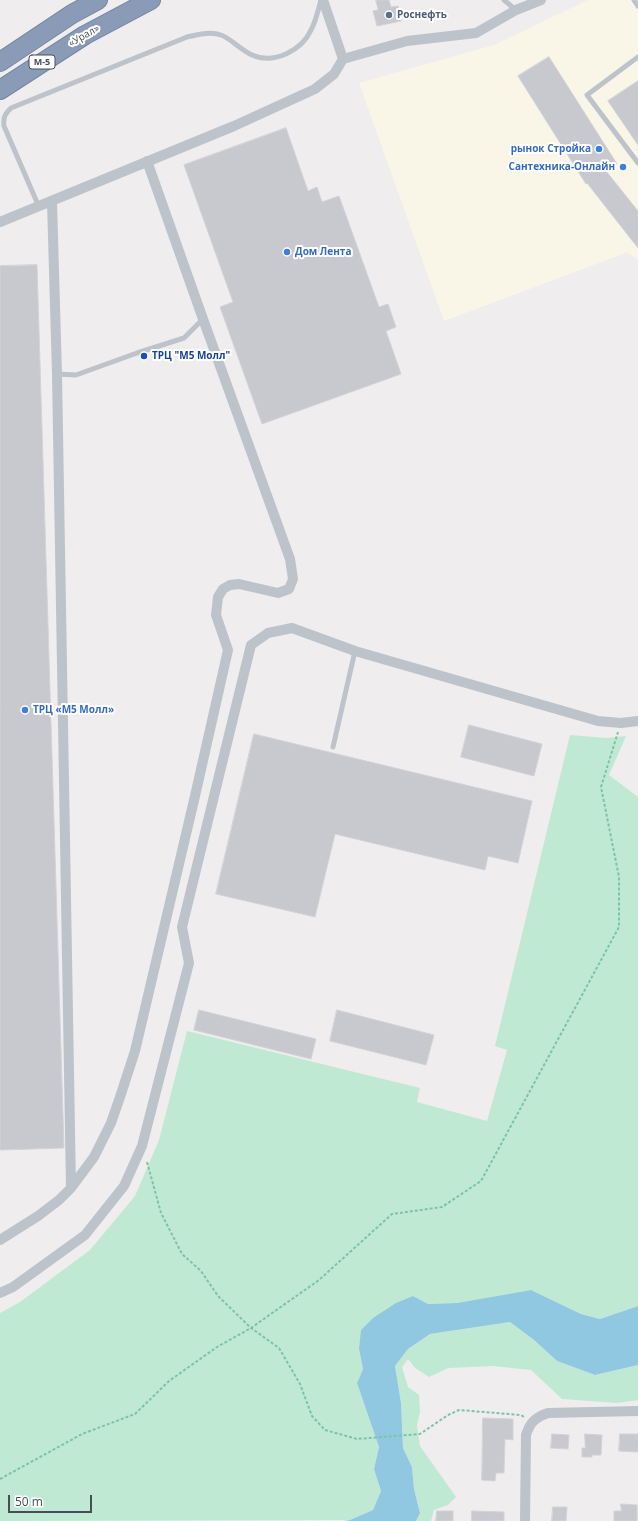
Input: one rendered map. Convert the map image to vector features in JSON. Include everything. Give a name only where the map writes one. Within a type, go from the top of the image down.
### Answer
[{"type":"highway","name":"М-5","points":[[0,62],[72,14],[98,0]]},
{"type":"highway","name":"«Урал»","points":[[0,90],[84,35],[151,0]]},
{"type":"street","points":[[322,0],[343,58]]},
{"type":"street","points":[[0,222],[52,202],[147,161],[234,126],[315,89],[334,74],[343,58],[407,41],[476,33],[516,10],[541,0]]},
{"type":"street","points":[[0,1240],[60,1200],[94,1157],[111,1123],[135,1051],[228,650],[216,615],[218,596],[223,589],[230,585],[239,584],[278,593],[289,589],[293,579],[290,559],[202,319],[147,161]]},
{"type":"street","points":[[52,202],[57,374],[70,1188]]},
{"type":"street","points":[[0,1293],[13,1287],[85,1235],[124,1186],[142,1146],[189,963],[182,927],[251,645],[268,633],[292,628],[355,651],[564,712],[598,721],[621,723],[638,720]]},
{"type":"street","points":[[525,1521],[526,1435],[528,1426],[533,1420],[548,1413],[638,1411]]},
{"type":"lane","points":[[39,207],[4,126],[3,119],[5,114],[11,108],[187,37],[210,33],[221,35],[254,56],[266,58],[288,54],[306,39],[312,29],[322,0]]},
{"type":"lane","points":[[504,0],[516,10]]},
{"type":"lane","points":[[634,0],[638,6]]},
{"type":"lane","points":[[638,57],[587,95],[638,162]]},
{"type":"lane","points":[[57,374],[76,375],[184,338],[202,319]]},
{"type":"lane","points":[[333,747],[355,651]]},
{"type":"path","points":[[0,1479],[82,1434],[135,1414],[169,1381],[217,1347],[251,1328],[319,1280],[392,1214],[442,1207],[481,1181],[619,927],[619,877],[601,787],[621,723]]},
{"type":"path","points":[[142,1146],[161,1213],[182,1254],[201,1271],[218,1296],[251,1328],[279,1348],[300,1384],[312,1416],[326,1430],[357,1439],[420,1434],[448,1415],[459,1410],[521,1415],[533,1420]]},
{"type":"shaded area","points":[[588,0],[638,0],[638,260],[628,252],[444,321],[359,83],[494,45]]},
{"type":"green space","points":[[570,735],[606,738],[626,736],[609,775],[638,797],[638,1306],[600,1319],[581,1314],[531,1290],[457,1303],[428,1304],[413,1296],[359,1349],[363,1369],[357,1383],[379,1447],[374,1469],[381,1491],[373,1510],[350,1520],[0,1521],[0,1313],[20,1302],[90,1250],[135,1196],[159,1140],[187,1031],[420,1088],[417,1102],[487,1121],[507,1050],[495,1046]]},
{"type":"green space","points":[[510,1322],[534,1340],[557,1361],[595,1375],[638,1365],[638,1400],[617,1403],[562,1399],[531,1370],[493,1366],[448,1368],[429,1377],[415,1368],[408,1359],[402,1367],[408,1387],[419,1395],[420,1412],[417,1425],[420,1446],[456,1497],[448,1505],[434,1510],[431,1521],[416,1521],[420,1513],[414,1489],[412,1467],[403,1448],[401,1403],[395,1366],[408,1349],[430,1334]]},
{"type":"water","points":[[531,1290],[581,1314],[600,1319],[638,1306],[638,1365],[595,1375],[557,1361],[534,1340],[510,1322],[430,1334],[408,1349],[395,1366],[401,1403],[403,1448],[412,1467],[414,1489],[420,1513],[416,1521],[344,1521],[373,1510],[381,1491],[374,1469],[379,1447],[357,1383],[363,1369],[359,1349],[361,1330],[373,1318],[396,1303],[413,1296],[428,1304],[457,1303]]},
{"type":"building","points":[[376,0],[389,0],[391,7],[398,6],[401,21],[377,26],[373,11],[378,10]]},
{"type":"building","points":[[549,57],[617,164],[606,171],[638,211],[638,248],[587,183],[586,184],[518,76]]},
{"type":"building","points":[[638,81],[638,145],[608,101]]},
{"type":"building","name":"Дом Лента","points":[[286,128],[308,191],[317,187],[322,202],[339,196],[379,307],[388,304],[396,327],[386,331],[401,374],[262,424],[220,307],[233,302],[184,165]]},
{"type":"building","name":"ТРЦ «М5 Молл»","points":[[37,265],[64,1148],[0,1150],[0,266]]},
{"type":"building","points":[[469,725],[542,744],[534,776],[461,757]]},
{"type":"building","points":[[254,734],[532,801],[518,863],[488,856],[485,870],[335,834],[315,917],[216,894]]},
{"type":"building","points":[[199,1010],[316,1039],[311,1059],[194,1030]]},
{"type":"building","points":[[337,1010],[434,1035],[426,1065],[330,1041]]},
{"type":"building","points":[[483,1418],[513,1419],[513,1440],[505,1439],[504,1473],[496,1473],[495,1481],[482,1480]]},
{"type":"building","points":[[552,1434],[569,1435],[568,1449],[551,1448]]},
{"type":"building","points":[[585,1434],[602,1435],[601,1455],[582,1457],[582,1448],[585,1448]]},
{"type":"building","points":[[620,1434],[638,1434],[638,1452],[619,1451]]},
{"type":"building","points":[[621,1504],[637,1505],[637,1521],[614,1521],[614,1511],[621,1511]]},
{"type":"building","points":[[553,1507],[567,1507],[566,1521],[552,1521]]},
{"type":"building","points":[[437,1511],[453,1511],[453,1521],[436,1521]]},
{"type":"building","points":[[472,1511],[504,1512],[504,1521],[472,1521]]},
{"type":"place","name":"Роснефть","points":[[389,15]]},
{"type":"place","name":"рынок Стройка","points":[[599,149]]},
{"type":"place","name":"Сантехника-Онлайн","points":[[623,167]]},
{"type":"place","name":"Дом Лента","points":[[287,252]]},
{"type":"place","name":"ТРЦ \"М5 Молл\"","points":[[144,356]]},
{"type":"place","name":"ТРЦ «М5 Молл»","points":[[25,710]]}]
